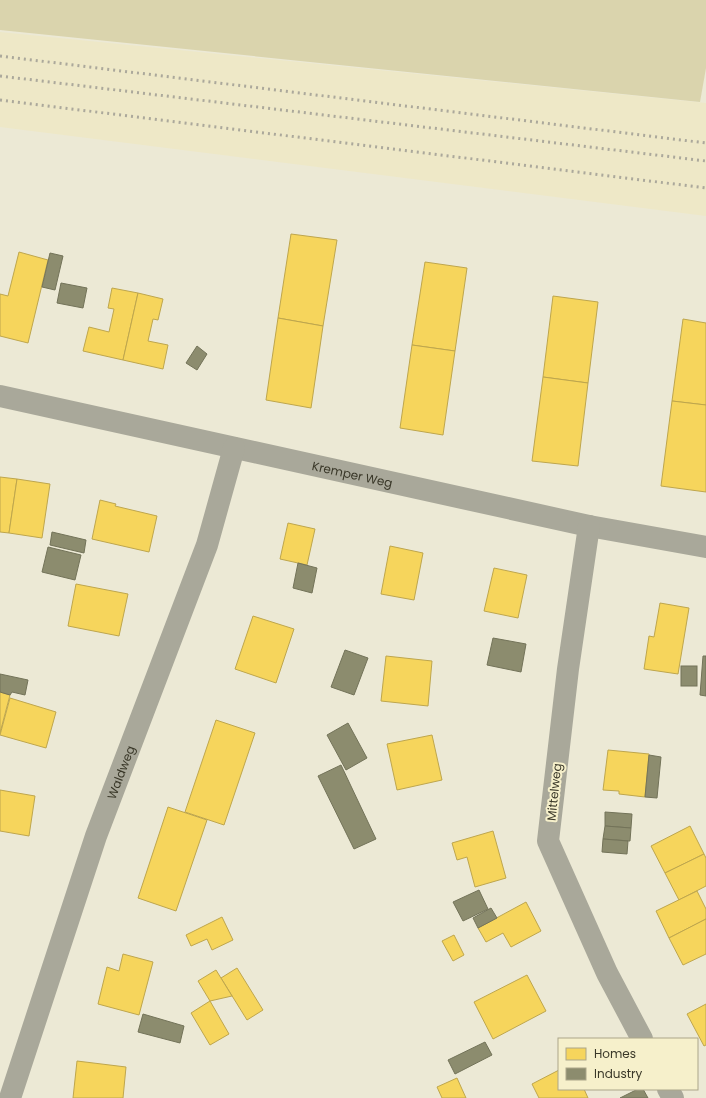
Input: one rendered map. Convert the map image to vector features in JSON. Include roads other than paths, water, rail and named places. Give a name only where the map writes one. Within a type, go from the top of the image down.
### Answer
[{"type":"street","name":"Kremper Weg","points":[[0,396],[589,526],[706,547]]},
{"type":"street","name":"Waldweg","points":[[10,1098],[96,836],[207,545],[234,448]]},
{"type":"street","name":"Mittelweg","points":[[589,526],[568,669],[548,841],[607,973],[641,1038]]},
{"type":"railway","points":[[0,56],[706,143]]},
{"type":"railway","points":[[0,76],[706,161]]},
{"type":"railway","points":[[0,100],[706,188]]}]
